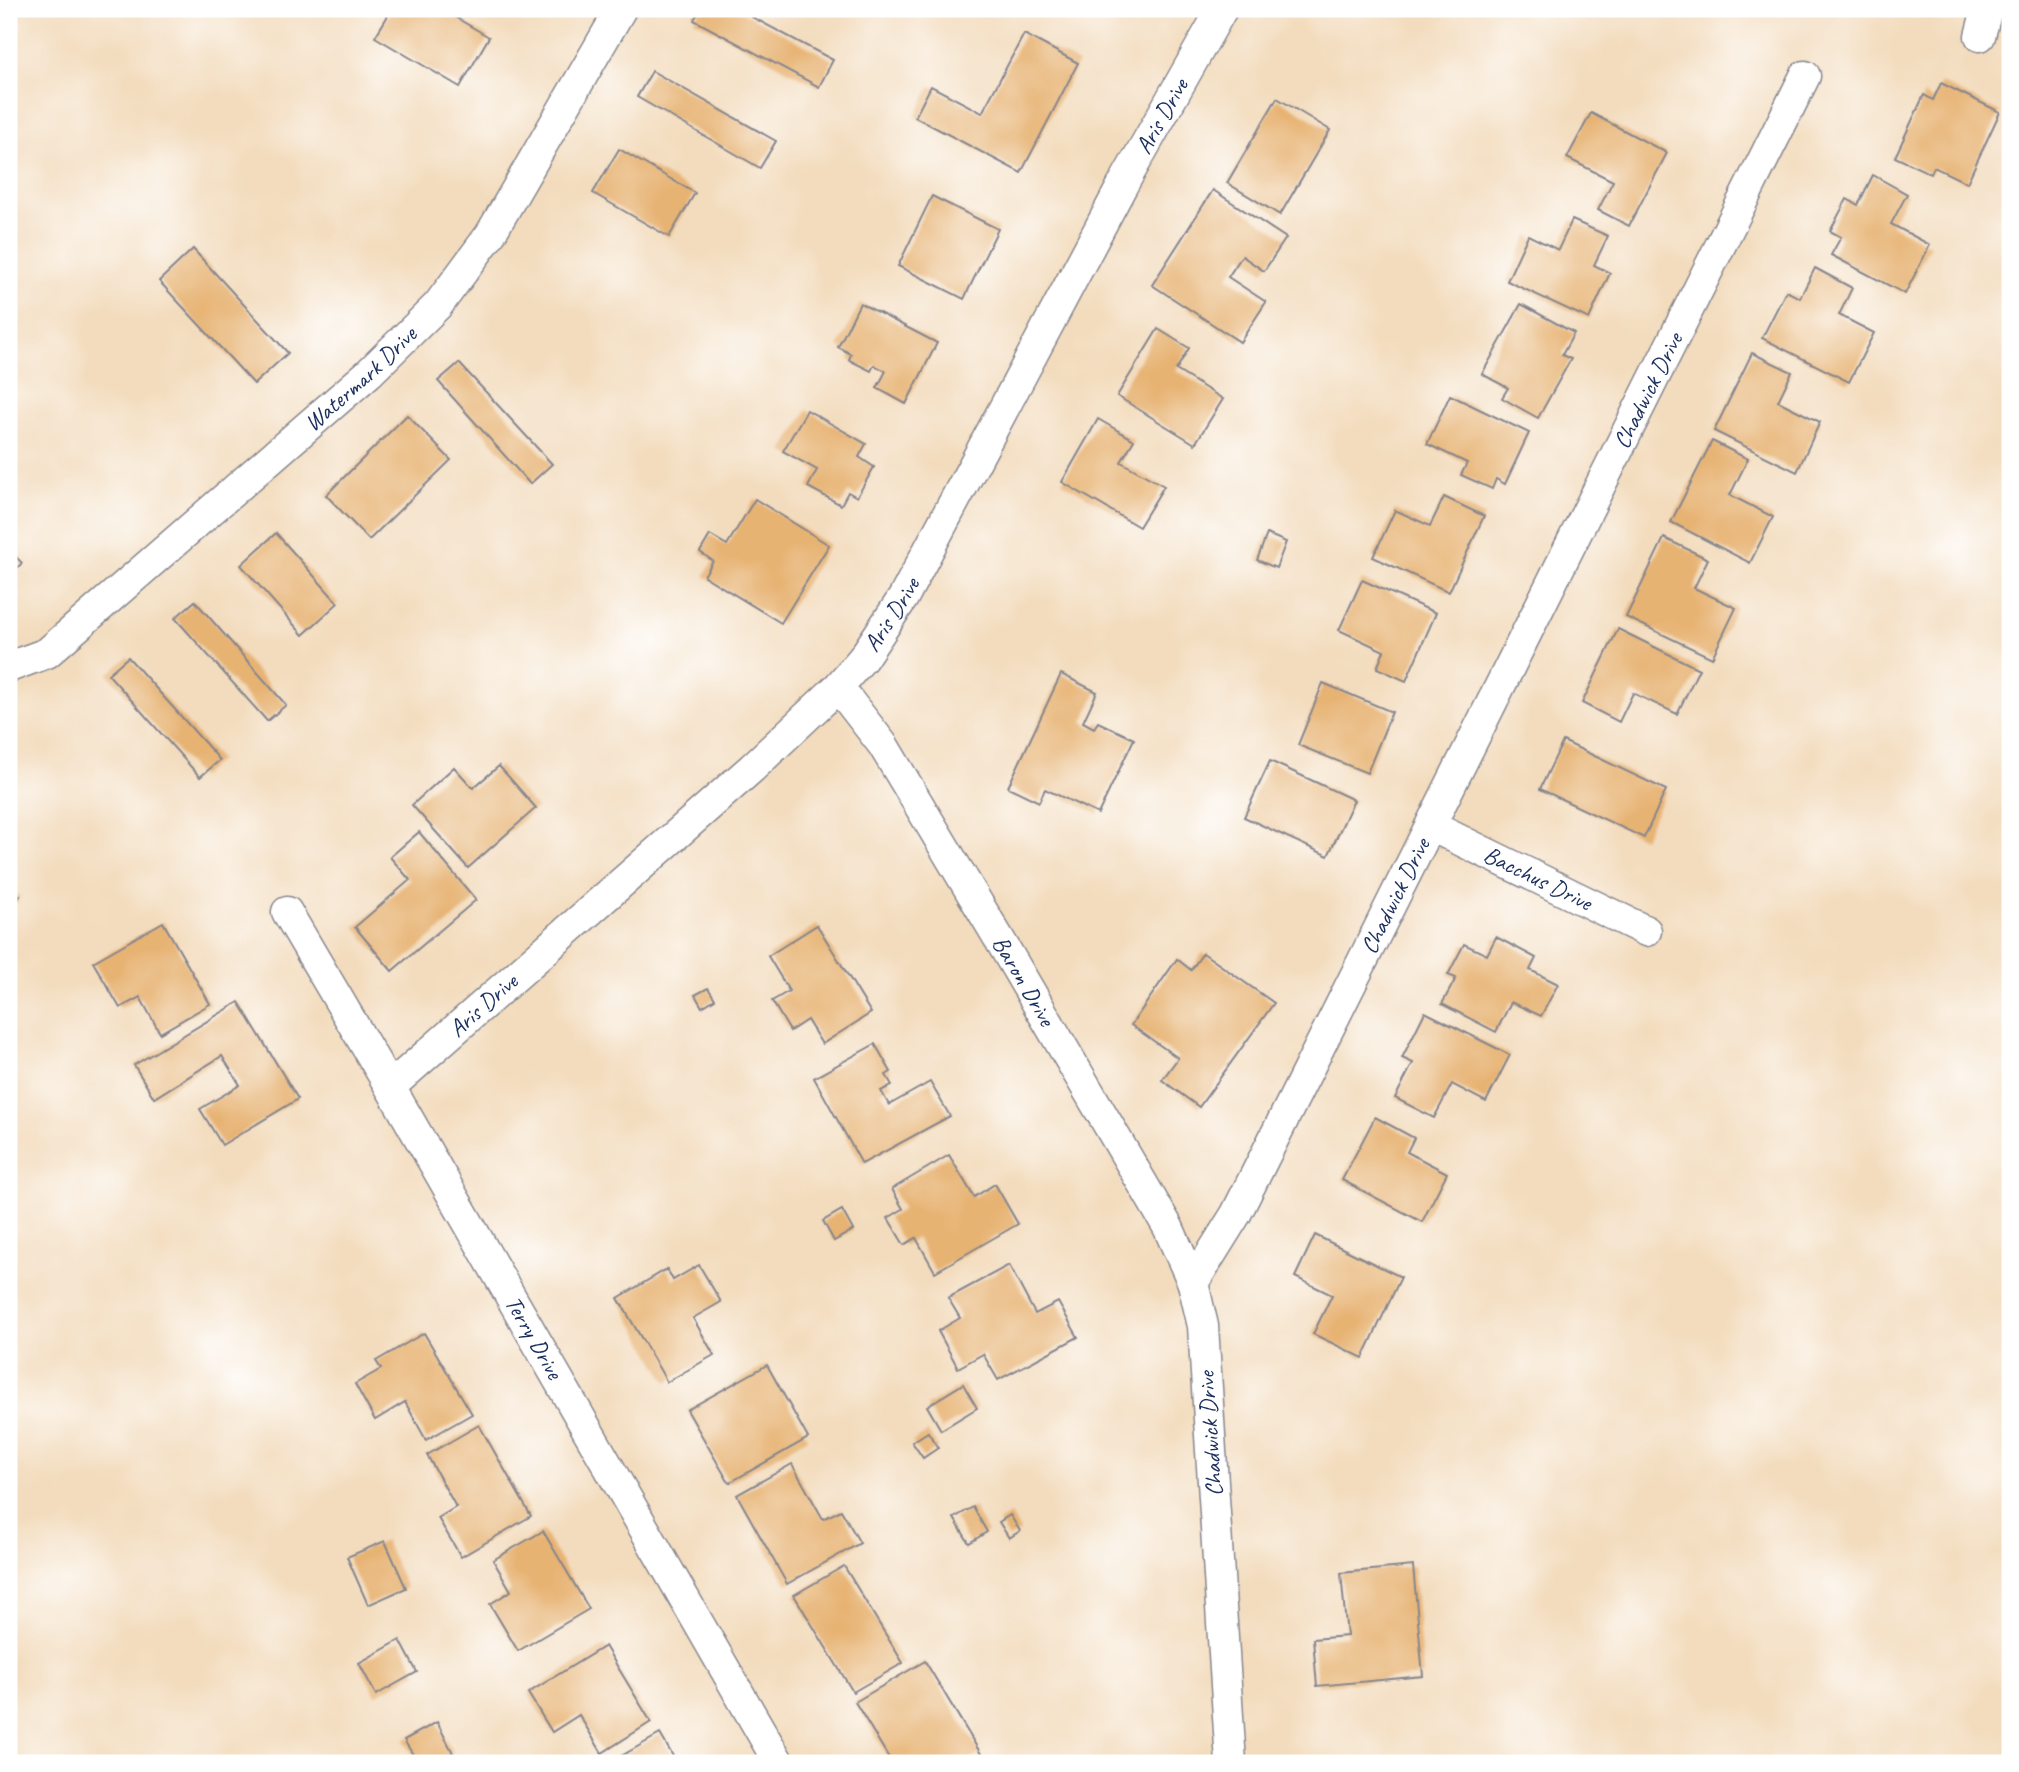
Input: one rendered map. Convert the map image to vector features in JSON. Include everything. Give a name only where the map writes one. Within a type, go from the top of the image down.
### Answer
[{"type":"street","name":"Watermark Drive","points":[[9,667],[47,653],[369,373],[438,305],[490,235],[621,9]]},
{"type":"street","name":"Aris Drive","points":[[390,1087],[752,768],[838,687],[863,658],[903,598],[1122,186],[1222,9]]},
{"type":"street","name":"Chadwick Drive","points":[[1230,1763],[1203,1326],[1193,1283],[1236,1214],[1805,76]]},
{"type":"street","name":"Baron Drive","points":[[838,687],[883,745],[1004,947],[1168,1227],[1193,1283]]},
{"type":"street","name":"Bacchus Drive","points":[[1431,826],[1646,931]]},
{"type":"street","name":"Terry Drive","points":[[287,912],[779,1763]]},
{"type":"building","points":[[392,9],[441,9],[489,37],[460,87],[375,37]]},
{"type":"building","points":[[700,9],[737,9],[833,60],[819,87],[694,20]]},
{"type":"building","points":[[1024,34],[1078,63],[1021,173],[915,117],[931,86],[982,113]]},
{"type":"building","points":[[652,71],[776,141],[760,168],[637,97]]},
{"type":"building","points":[[1941,83],[2000,112],[1967,183],[1934,167],[1931,174],[1895,157],[1924,95],[1933,100]]},
{"type":"building","points":[[1277,98],[1330,130],[1280,215],[1227,183]]},
{"type":"building","points":[[1591,113],[1667,153],[1629,226],[1598,210],[1613,181],[1567,158]]},
{"type":"building","points":[[619,149],[695,193],[669,237],[593,193]]},
{"type":"building","points":[[1873,175],[1907,194],[1891,224],[1930,245],[1905,294],[1831,255],[1841,237],[1830,231],[1847,199],[1858,205]]},
{"type":"building","points":[[1213,190],[1286,238],[1264,271],[1242,256],[1228,277],[1266,302],[1240,342],[1152,285]]},
{"type":"building","points":[[932,196],[998,229],[964,299],[898,266]]},
{"type":"building","points":[[1572,220],[1608,236],[1594,265],[1610,273],[1589,319],[1507,281],[1528,235],[1558,250]]},
{"type":"building","points":[[193,249],[288,353],[254,384],[159,281]]},
{"type":"building","points":[[1815,268],[1852,288],[1839,315],[1874,333],[1849,382],[1762,338],[1786,291],[1800,298]]},
{"type":"building","points":[[860,303],[937,343],[906,404],[877,388],[886,371],[874,365],[871,371],[849,360],[851,354],[838,347]]},
{"type":"building","points":[[1521,304],[1574,333],[1562,355],[1571,359],[1538,418],[1502,398],[1508,388],[1482,374]]},
{"type":"building","points":[[1158,329],[1189,348],[1176,370],[1223,399],[1195,444],[1117,396]]},
{"type":"building","points":[[1752,353],[1792,372],[1778,401],[1820,422],[1797,472],[1714,431]]},
{"type":"building","points":[[459,363],[552,464],[530,484],[438,381]]},
{"type":"building","points":[[1450,395],[1529,433],[1505,484],[1496,479],[1492,489],[1461,475],[1467,463],[1427,444]]},
{"type":"building","points":[[807,410],[866,444],[859,457],[874,467],[857,497],[848,492],[841,505],[808,487],[817,470],[783,451]]},
{"type":"building","points":[[407,415],[451,460],[369,540],[326,495]]},
{"type":"building","points":[[1098,419],[1134,440],[1121,462],[1164,486],[1139,527],[1062,482]]},
{"type":"building","points":[[1712,441],[1748,459],[1730,495],[1773,517],[1750,563],[1671,522]]},
{"type":"building","points":[[1444,497],[1484,516],[1449,592],[1373,557],[1395,510],[1430,526]]},
{"type":"building","points":[[755,499],[829,545],[781,623],[704,576],[713,561],[700,552],[710,535],[727,545]]},
{"type":"building","points":[[276,533],[338,603],[303,635],[241,565]]},
{"type":"building","points":[[1267,534],[1286,542],[1276,568],[1257,560]]},
{"type":"building","points":[[1664,538],[1708,559],[1694,588],[1736,608],[1712,658],[1626,617]]},
{"type":"building","points":[[9,550],[22,563],[9,576]]},
{"type":"building","points":[[1362,580],[1436,613],[1406,681],[1377,668],[1384,651],[1339,630]]},
{"type":"building","points":[[195,601],[286,705],[267,721],[175,618]]},
{"type":"building","points":[[1618,629],[1699,669],[1677,714],[1633,693],[1619,722],[1582,703]]},
{"type":"building","points":[[128,657],[220,760],[200,777],[108,674]]},
{"type":"building","points":[[1061,674],[1097,692],[1083,722],[1094,728],[1098,722],[1134,739],[1098,814],[1045,789],[1039,802],[1008,787]]},
{"type":"building","points":[[1323,683],[1392,712],[1367,773],[1298,745]]},
{"type":"building","points":[[1563,741],[1666,790],[1644,838],[1540,789]]},
{"type":"building","points":[[1270,761],[1354,800],[1328,856],[1244,817]]},
{"type":"building","points":[[499,766],[536,808],[468,868],[412,805],[454,767],[473,788]]},
{"type":"building","points":[[419,832],[476,900],[392,971],[355,927],[410,880],[390,857]]},
{"type":"building","points":[[9,890],[20,896],[13,908],[9,906]]},
{"type":"building","points":[[163,922],[210,1004],[160,1033],[140,997],[120,1008],[93,962]]},
{"type":"building","points":[[817,925],[871,1013],[822,1044],[807,1020],[790,1031],[772,1001],[789,991],[768,956]]},
{"type":"building","points":[[1496,937],[1536,958],[1530,970],[1558,984],[1541,1016],[1511,1002],[1496,1032],[1442,1004],[1456,978],[1448,975],[1464,944],[1487,955]]},
{"type":"building","points":[[1203,953],[1274,1003],[1199,1107],[1162,1080],[1178,1058],[1131,1025],[1177,959],[1191,970]]},
{"type":"building","points":[[708,988],[715,999],[702,1007],[695,995]]},
{"type":"building","points":[[239,1002],[298,1099],[222,1145],[200,1109],[240,1085],[222,1056],[154,1098],[134,1065]]},
{"type":"building","points":[[1425,1012],[1510,1055],[1486,1102],[1452,1084],[1434,1118],[1395,1098],[1413,1063],[1402,1058]]},
{"type":"building","points":[[875,1044],[891,1072],[886,1075],[892,1085],[881,1091],[889,1105],[930,1082],[950,1116],[862,1164],[814,1078]]},
{"type":"building","points":[[1375,1117],[1414,1138],[1407,1152],[1447,1173],[1422,1222],[1342,1180]]},
{"type":"building","points":[[949,1155],[974,1197],[995,1184],[1018,1224],[935,1272],[916,1238],[904,1245],[888,1218],[903,1209],[892,1189]]},
{"type":"building","points":[[842,1210],[853,1230],[834,1241],[823,1221]]},
{"type":"building","points":[[1315,1235],[1401,1277],[1363,1358],[1313,1334],[1332,1295],[1295,1277]]},
{"type":"building","points":[[699,1265],[721,1302],[693,1318],[714,1355],[667,1382],[618,1298],[667,1269],[673,1280]]},
{"type":"building","points":[[1009,1265],[1035,1314],[1058,1302],[1078,1337],[998,1380],[983,1354],[958,1368],[938,1331],[960,1318],[948,1298]]},
{"type":"building","points":[[424,1333],[472,1414],[426,1440],[405,1402],[375,1420],[355,1384],[381,1369],[376,1361]]},
{"type":"building","points":[[767,1365],[808,1438],[729,1483],[687,1410]]},
{"type":"building","points":[[963,1384],[977,1408],[941,1430],[927,1406]]},
{"type":"building","points":[[479,1425],[531,1516],[461,1557],[438,1518],[456,1507],[427,1455]]},
{"type":"building","points":[[928,1432],[938,1448],[923,1458],[912,1442]]},
{"type":"building","points":[[792,1464],[823,1519],[841,1510],[860,1543],[787,1584],[737,1495]]},
{"type":"building","points":[[973,1507],[987,1532],[969,1543],[954,1518]]},
{"type":"building","points":[[1010,1515],[1020,1531],[1009,1538],[999,1522]]},
{"type":"building","points":[[543,1531],[589,1609],[518,1651],[490,1604],[511,1591],[493,1560]]},
{"type":"building","points":[[385,1541],[406,1588],[368,1605],[347,1557]]},
{"type":"building","points":[[844,1566],[903,1663],[853,1692],[794,1595]]},
{"type":"building","points":[[1413,1566],[1423,1676],[1317,1686],[1313,1639],[1347,1636],[1341,1573]]},
{"type":"building","points":[[400,1640],[417,1672],[376,1695],[359,1663]]},
{"type":"building","points":[[605,1646],[651,1722],[602,1753],[579,1715],[552,1732],[528,1693]]},
{"type":"building","points":[[925,1661],[981,1754],[965,1763],[892,1763],[855,1702]]},
{"type":"building","points":[[437,1722],[453,1753],[434,1763],[418,1763],[404,1740]]},
{"type":"building","points":[[660,1734],[677,1763],[609,1763]]}]
